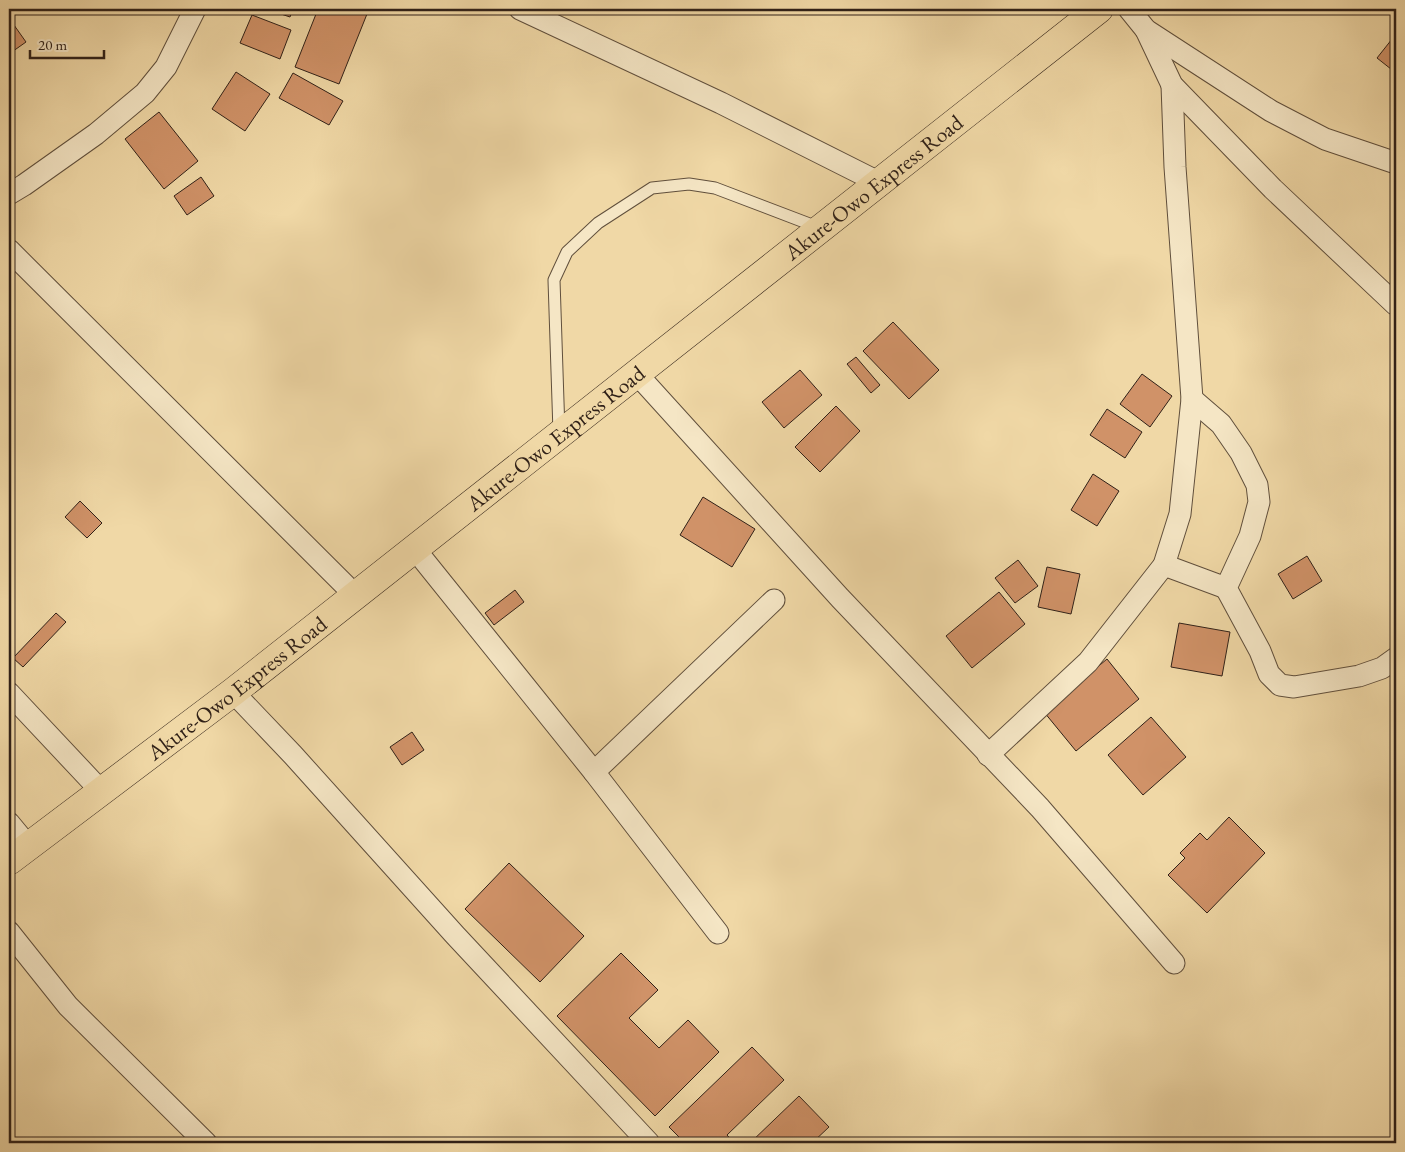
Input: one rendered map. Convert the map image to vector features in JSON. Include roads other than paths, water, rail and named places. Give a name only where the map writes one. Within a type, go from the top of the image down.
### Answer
[{"type":"highway","name":"Akure-Owo Express Road","points":[[18,854],[232,692],[1099,9]]},
{"type":"street","points":[[9,194],[96,134],[146,93],[166,67],[195,9]]},
{"type":"street","points":[[520,9],[721,103],[878,182]]},
{"type":"street","points":[[1128,9],[1146,30],[1172,85],[1274,189],[1396,304]]},
{"type":"street","points":[[1146,30],[1270,111],[1325,139],[1396,163]]},
{"type":"street","points":[[988,755],[1088,662],[1164,565],[1180,514],[1192,399],[1175,167],[1172,85]]},
{"type":"street","points":[[9,250],[355,595]]},
{"type":"street","points":[[636,373],[840,598],[1040,808],[1174,963]]},
{"type":"street","points":[[1192,399],[1221,424],[1241,453],[1257,485],[1259,502],[1250,536],[1226,588]]},
{"type":"street","points":[[414,548],[594,772],[718,932]]},
{"type":"street","points":[[1164,565],[1226,588],[1260,651],[1268,674],[1280,685],[1294,687],[1359,676],[1382,668],[1396,658]]},
{"type":"street","points":[[594,772],[774,600]]},
{"type":"street","points":[[232,692],[293,755],[455,935],[649,1143]]},
{"type":"street","points":[[9,693],[101,791]]},
{"type":"street","points":[[9,823],[18,854]]},
{"type":"street","points":[[9,932],[68,1006],[206,1143]]},
{"type":"lane","points":[[559,433],[554,280],[567,252],[598,223],[652,188],[689,184],[715,188],[820,228]]}]
